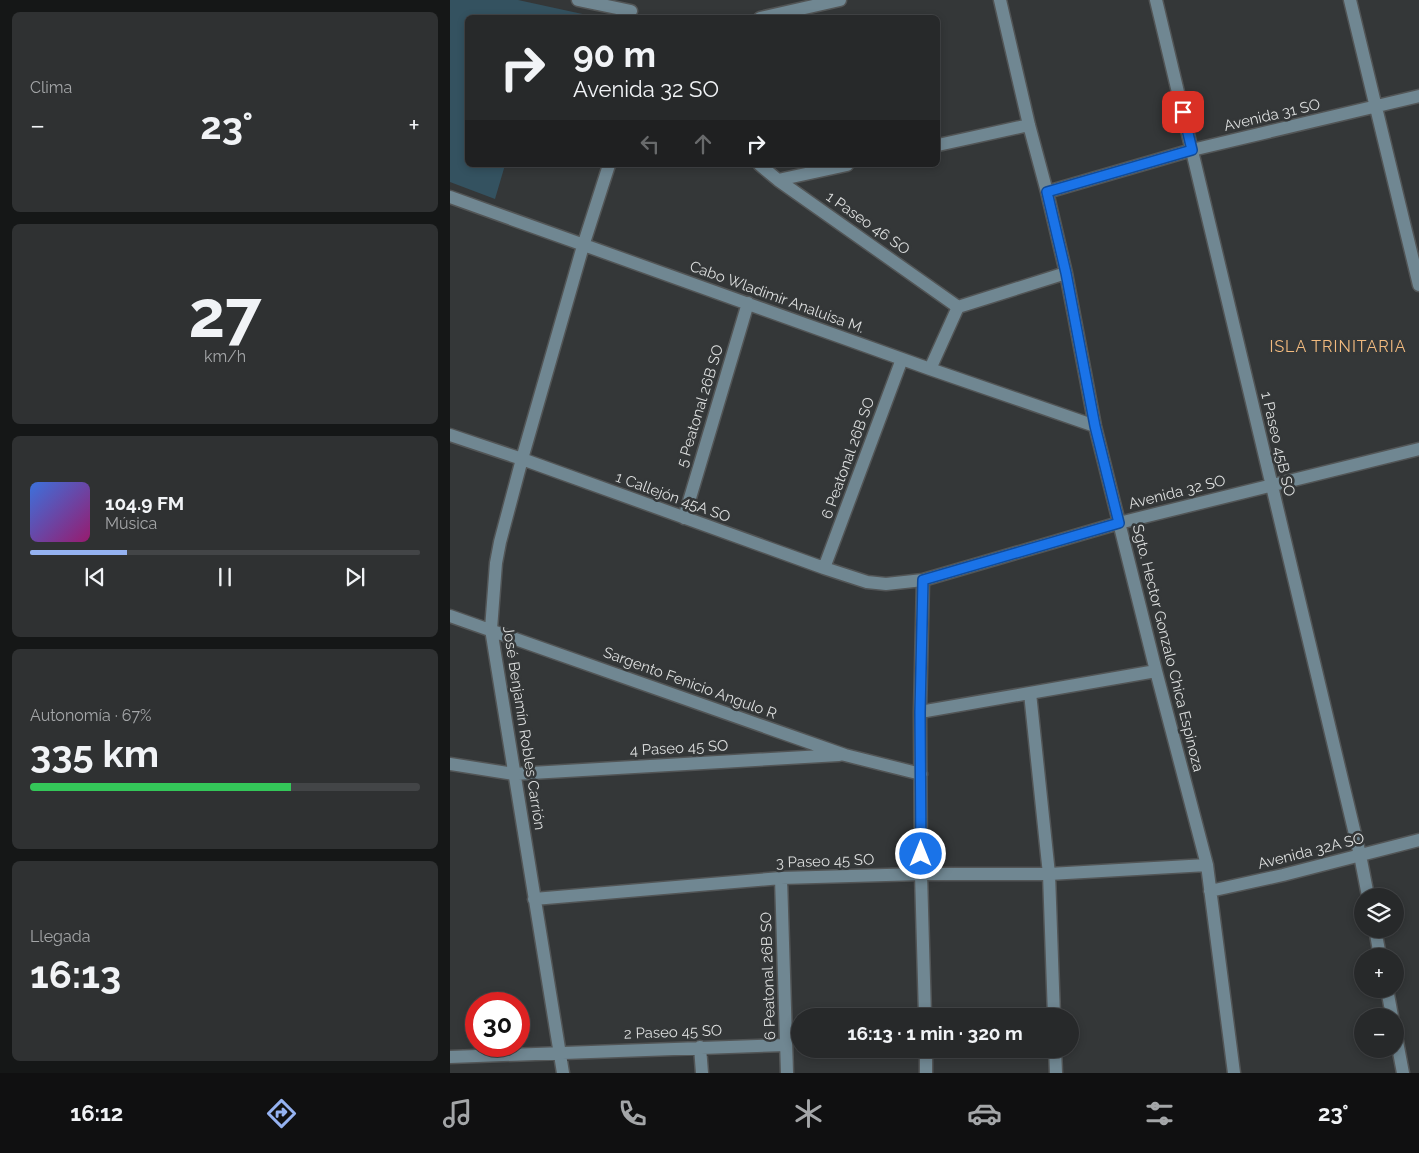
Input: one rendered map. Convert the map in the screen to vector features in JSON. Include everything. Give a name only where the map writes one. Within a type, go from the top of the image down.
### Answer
[{"type":"street","points":[[578,0],[630,9]]},
{"type":"street","points":[[773,15],[840,0]]},
{"type":"street","name":"Sgto. Hector Gonzalo Chica Espinoza","points":[[1000,0],[1066,273],[1095,426],[1207,865],[1234,1073]]},
{"type":"street","name":"1 Paseo 45B SO","points":[[1156,0],[1366,888]]},
{"type":"street","points":[[1350,0],[1419,285]]},
{"type":"street","name":"Avenida 31 SO","points":[[1047,192],[1192,150],[1419,96]]},
{"type":"street","points":[[940,145],[1029,125]]},
{"type":"street","name":"José Benjamín Robles Carrión","points":[[563,1073],[491,629],[496,563],[522,459],[583,246],[609,167]]},
{"type":"street","name":"1 Paseo 46 SO","points":[[762,167],[958,307]]},
{"type":"street","points":[[778,180],[838,167]]},
{"type":"street","name":"Cabo Wladimir Analuisa M.","points":[[450,198],[1095,426]]},
{"type":"street","points":[[930,369],[958,307],[1066,273]]},
{"type":"street","name":"5 Peatonal 26B SO","points":[[684,518],[748,303]]},
{"type":"street","name":"6 Peatonal 26B SO","points":[[824,568],[902,359]]},
{"type":"street","name":"1 Callejón 45A SO","points":[[450,435],[522,459],[824,568],[867,582],[886,584]]},
{"type":"street","name":"Avenida 32 SO","points":[[886,584],[923,580],[1119,523],[1419,449]]},
{"type":"street","points":[[923,580],[920,774],[925,1008]]},
{"type":"street","name":"Sargento Fenicio Angulo R","points":[[450,616],[845,755],[920,774]]},
{"type":"street","points":[[920,712],[1156,671]]},
{"type":"street","points":[[1030,693],[1049,874],[1054,1008]]},
{"type":"street","name":"4 Paseo 45 SO","points":[[450,764],[514,774],[845,755]]},
{"type":"street","name":"Avenida 32A SO","points":[[1210,891],[1283,875],[1419,840]]},
{"type":"street","name":"3 Paseo 45 SO","points":[[534,899],[781,878],[921,874],[1049,874],[1207,865]]},
{"type":"street","name":"6 Peatonal 26B SO","points":[[781,878],[787,1073]]},
{"type":"street","name":"2 Paseo 45 SO","points":[[450,1057],[786,1045]]},
{"type":"street","points":[[700,1047],[702,1073]]},
{"type":"street","points":[[926,1058],[926,1073]]},
{"type":"street","points":[[1055,1058],[1056,1073]]},
{"type":"street","points":[[1400,1058],[1403,1073]]},
{"type":"shaded area","points":[[450,0],[518,0],[587,15],[465,15],[465,167],[504,167],[495,199],[450,182]]},
{"type":"district","name":"ISLA TRINITARIA","points":[[1338,346]]},
{"type":"route","points":[[921,854],[920,712],[923,580],[1119,523],[1095,426],[1066,273],[1047,192],[1192,150],[1183,112]]}]
